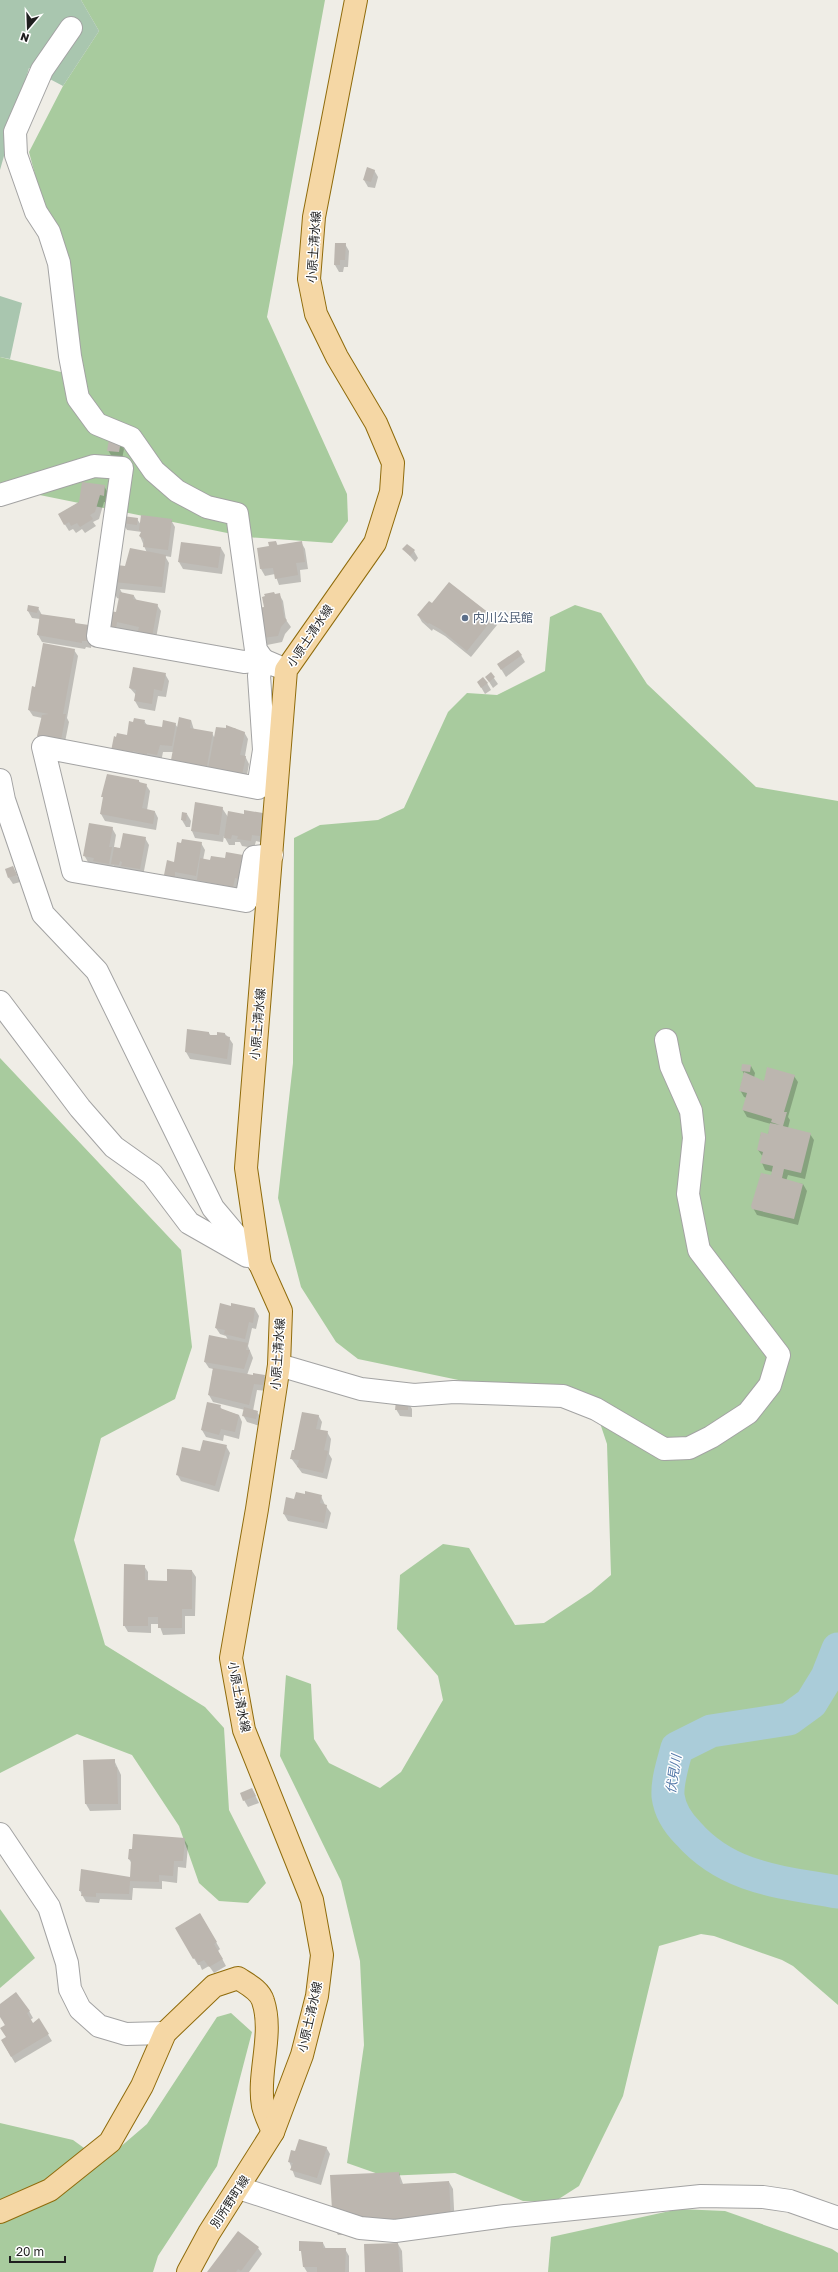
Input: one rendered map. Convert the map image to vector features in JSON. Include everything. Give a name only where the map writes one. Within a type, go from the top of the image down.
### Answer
[{"type":"main road","name":"小原土清水線","points":[[274,2132],[302,2055],[317,1996],[322,1955],[312,1900],[244,1730],[231,1658],[257,1509],[279,1365],[281,1311],[260,1264],[246,1168],[286,670],[375,543],[391,492],[393,464],[376,423],[337,357],[316,314],[309,279],[314,217],[356,0]]},
{"type":"main road","points":[[0,2212],[50,2190],[110,2142],[142,2086],[166,2033],[214,1986],[238,1978],[256,1990],[263,2000],[267,2038],[263,2084],[263,2106],[274,2132]]},
{"type":"main road","name":"別所野町線","points":[[188,2272],[209,2233],[274,2132]]},
{"type":"street","points":[[71,28],[42,70],[15,132],[16,155],[36,212],[49,232],[59,263],[70,356],[78,398],[97,424],[131,438],[154,471],[177,490],[207,507],[237,514],[256,650],[263,660],[259,676],[264,750],[258,788],[43,747],[73,871],[246,901],[254,857],[272,855]]},
{"type":"street","points":[[0,495],[94,466],[122,468],[98,636],[244,662],[263,660],[286,670]]},
{"type":"street","points":[[0,780],[4,800],[43,914],[97,971],[213,1208],[260,1264]]},
{"type":"street","points":[[0,1002],[80,1108],[114,1147],[152,1174],[189,1223],[260,1264]]},
{"type":"street","points":[[279,1365],[361,1389],[414,1394],[454,1392],[563,1396],[596,1409],[664,1449],[689,1448],[711,1437],[748,1413],[770,1385],[779,1355],[699,1250],[688,1194],[694,1138],[691,1112],[671,1066],[666,1040]]},
{"type":"street","points":[[0,1834],[49,1907],[67,1964],[70,1989],[80,2009],[99,2026],[126,2034],[166,2033]]},
{"type":"street","points":[[239,2188],[360,2228],[395,2231],[506,2216],[701,2196],[763,2197],[790,2201],[838,2218]]},
{"type":"green space","points":[[0,0],[81,0],[99,31],[63,86],[29,68],[0,170]]},
{"type":"green space","points":[[81,0],[325,0],[267,317],[347,494],[348,521],[332,543],[247,537],[0,487],[0,357],[73,375],[51,234],[29,152],[63,86],[99,31]]},
{"type":"green space","points":[[0,296],[22,303],[10,359],[0,357]]},
{"type":"green space","points":[[575,605],[601,613],[647,684],[756,787],[838,801],[838,2005],[793,1966],[782,1960],[714,1936],[701,1934],[659,1946],[623,2096],[579,2186],[554,2202],[523,2201],[455,2173],[384,2176],[347,2163],[364,2045],[360,1961],[341,1881],[280,1756],[286,1675],[311,1684],[314,1739],[329,1763],[380,1788],[401,1772],[443,1700],[438,1676],[397,1629],[400,1575],[443,1544],[469,1548],[515,1625],[544,1623],[591,1592],[611,1575],[607,1444],[598,1417],[468,1382],[358,1359],[336,1342],[301,1287],[278,1198],[293,1063],[294,838],[320,825],[378,820],[404,808],[448,712],[467,693],[497,695],[545,671],[550,617]]},
{"type":"green space","points":[[0,1058],[181,1250],[192,1347],[175,1399],[101,1438],[74,1540],[105,1645],[205,1707],[224,1728],[229,1810],[266,1883],[248,1903],[219,1901],[199,1883],[179,1826],[132,1755],[77,1734],[0,1773]]},
{"type":"green space","points":[[0,1909],[35,1958],[0,1988]]},
{"type":"green space","points":[[231,2013],[252,2032],[217,2166],[158,2256],[153,2272],[0,2272],[0,2123],[73,2140],[84,2148],[89,2160],[104,2161],[147,2124],[217,2017]]},
{"type":"green space","points":[[679,2209],[725,2211],[832,2249],[838,2253],[838,2272],[548,2272],[551,2237]]},
{"type":"building","points":[[367,167],[375,170],[371,182],[363,180]]},
{"type":"building","points":[[335,243],[346,243],[345,260],[340,260],[340,265],[334,265]]},
{"type":"building","points":[[109,439],[121,441],[119,452],[107,451]]},
{"type":"building","points":[[82,482],[105,485],[104,496],[100,495],[95,512],[90,515],[93,519],[80,527],[77,523],[71,526],[69,522],[64,525],[58,514],[79,502]]},
{"type":"building","points":[[141,515],[172,519],[168,550],[143,547],[144,539],[139,536],[141,532],[139,530]]},
{"type":"building","points":[[123,516],[138,518],[137,525],[122,523]]},
{"type":"building","points":[[276,541],[277,545],[302,541],[305,562],[296,563],[298,575],[275,579],[273,568],[260,569],[257,548],[269,546],[268,542]]},
{"type":"building","points":[[181,542],[221,547],[218,568],[178,562]]},
{"type":"building","points":[[407,544],[415,550],[410,556],[402,549]]},
{"type":"building","points":[[130,548],[166,555],[162,587],[114,582],[117,565],[125,566]]},
{"type":"building","points":[[449,582],[494,617],[467,651],[440,629],[429,623],[428,624],[417,615],[429,601],[432,603]]},
{"type":"building","points":[[120,592],[134,595],[133,599],[158,604],[152,637],[137,634],[139,627],[117,622],[115,634],[107,626],[110,611],[116,612]]},
{"type":"building","points":[[274,592],[275,594],[280,593],[284,617],[287,620],[281,627],[278,636],[262,638],[257,608],[264,607],[262,597],[265,596],[264,594]]},
{"type":"building","points":[[28,605],[39,607],[37,613],[27,611]]},
{"type":"building","points":[[40,614],[75,619],[75,623],[89,625],[87,641],[82,641],[82,643],[37,635]]},
{"type":"building","points":[[43,643],[75,649],[63,714],[66,714],[61,740],[37,736],[42,715],[49,714],[28,710],[32,686],[35,687]]},
{"type":"building","points":[[518,650],[522,655],[501,670],[497,664]]},
{"type":"building","points":[[133,667],[166,673],[162,691],[154,689],[152,704],[134,701],[136,690],[129,688]]},
{"type":"building","points":[[491,672],[495,677],[489,682],[485,677]]},
{"type":"building","points":[[483,677],[488,683],[481,688],[477,682]]},
{"type":"building","points":[[179,717],[191,720],[190,728],[213,732],[207,766],[171,760]]},
{"type":"building","points":[[134,718],[145,720],[144,724],[162,727],[163,720],[176,723],[172,746],[160,745],[157,755],[147,753],[147,755],[133,751],[132,753],[111,751],[114,736],[116,737],[117,733],[127,735],[129,721],[133,722]]},
{"type":"building","points":[[226,725],[245,732],[240,755],[246,756],[242,775],[208,769],[216,727],[226,728]]},
{"type":"building","points":[[107,774],[139,780],[139,782],[147,784],[142,808],[155,811],[153,824],[100,814],[103,797],[101,797]]},
{"type":"building","points":[[195,802],[223,807],[219,835],[191,831]]},
{"type":"building","points":[[244,810],[263,813],[260,836],[252,835],[251,841],[237,839],[238,836],[232,835],[231,839],[224,838],[228,811],[244,814]]},
{"type":"building","points":[[182,812],[187,813],[186,821],[181,820]]},
{"type":"building","points":[[89,823],[113,827],[109,847],[112,847],[109,864],[93,861],[94,858],[83,856]]},
{"type":"building","points":[[123,833],[146,837],[140,869],[121,866],[122,862],[120,861],[119,865],[111,864],[114,847],[120,848]]},
{"type":"building","points":[[182,839],[202,842],[196,876],[175,872],[175,877],[164,875],[167,860],[174,862],[177,842],[181,843]]},
{"type":"building","points":[[226,852],[243,855],[239,879],[235,878],[233,887],[197,880],[200,858],[210,860],[211,856],[225,858]]},
{"type":"building","points":[[13,866],[17,875],[8,878],[5,869]]},
{"type":"building","points":[[187,1029],[209,1032],[209,1035],[217,1035],[217,1032],[225,1033],[225,1036],[230,1037],[227,1059],[185,1052]]},
{"type":"building","points":[[742,1064],[751,1065],[750,1072],[741,1071]]},
{"type":"building","points":[[767,1067],[795,1075],[784,1112],[787,1112],[783,1126],[811,1133],[801,1173],[784,1169],[782,1178],[803,1184],[794,1219],[752,1209],[751,1206],[761,1173],[771,1175],[773,1166],[760,1163],[763,1152],[757,1150],[761,1132],[768,1134],[770,1123],[780,1125],[771,1122],[772,1119],[742,1110],[747,1093],[739,1091],[744,1072],[764,1081]]},
{"type":"building","points":[[220,1303],[231,1306],[231,1303],[255,1308],[253,1323],[249,1322],[245,1339],[224,1334],[225,1330],[215,1328]]},
{"type":"building","points":[[209,1335],[248,1343],[246,1350],[250,1350],[244,1369],[204,1362]]},
{"type":"building","points":[[213,1368],[253,1375],[253,1373],[265,1375],[263,1385],[254,1384],[249,1405],[208,1395]]},
{"type":"building","points":[[396,1401],[408,1401],[408,1410],[395,1410]]},
{"type":"building","points":[[207,1402],[221,1405],[220,1408],[239,1415],[235,1432],[221,1429],[219,1435],[201,1430]]},
{"type":"building","points":[[244,1407],[258,1411],[256,1419],[242,1416]]},
{"type":"building","points":[[302,1412],[319,1415],[316,1429],[328,1431],[324,1450],[328,1451],[323,1473],[297,1467],[299,1460],[290,1459],[292,1450],[294,1450]]},
{"type":"building","points":[[203,1440],[227,1445],[215,1486],[176,1475],[182,1447],[200,1451]]},
{"type":"building","points":[[305,1491],[322,1495],[320,1503],[327,1505],[324,1523],[283,1514],[286,1497],[294,1499],[296,1492],[305,1494]]},
{"type":"building","points":[[124,1564],[145,1565],[145,1580],[167,1581],[167,1569],[192,1570],[192,1609],[182,1609],[182,1628],[158,1628],[158,1617],[148,1617],[148,1626],[123,1626]]},
{"type":"building","points":[[115,1759],[115,1767],[117,1767],[118,1804],[85,1804],[83,1760]]},
{"type":"building","points":[[252,1788],[256,1796],[243,1801],[240,1793]]},
{"type":"building","points":[[133,1834],[185,1838],[183,1861],[174,1861],[173,1876],[159,1875],[159,1882],[130,1881],[129,1894],[96,1893],[96,1897],[81,1896],[82,1891],[79,1891],[81,1869],[130,1877],[131,1860],[128,1859],[129,1849],[132,1849]]},
{"type":"building","points":[[200,1913],[217,1942],[214,1944],[223,1959],[209,1967],[204,1960],[198,1963],[195,1958],[193,1959],[175,1928]]},
{"type":"building","points":[[16,1992],[30,2011],[27,2013],[33,2023],[39,2018],[49,2034],[11,2057],[1,2040],[6,2037],[0,2028],[5,2025],[0,2017],[0,2004]]},
{"type":"building","points":[[299,2139],[327,2147],[317,2178],[290,2170],[293,2163],[288,2162],[291,2150],[295,2151]]},
{"type":"building","points":[[399,2172],[400,2184],[449,2181],[451,2221],[333,2228],[330,2175]]},
{"type":"building","points":[[238,2231],[259,2247],[241,2271],[238,2269],[236,2272],[207,2272]]},
{"type":"building","points":[[299,2241],[323,2242],[323,2248],[346,2248],[345,2272],[317,2272],[317,2267],[303,2267],[301,2251],[299,2251]]},
{"type":"building","points":[[398,2243],[400,2272],[365,2272],[364,2244]]},
{"type":"waterway","name":"伏見川","points":[[838,1649],[827,1677],[811,1703],[789,1719],[711,1731],[677,1748],[668,1784],[668,1796],[671,1807],[681,1825],[704,1848],[720,1860],[757,1876],[776,1881],[838,1892]]},
{"type":"place","name":"内川公民館","points":[[465,618]]}]
